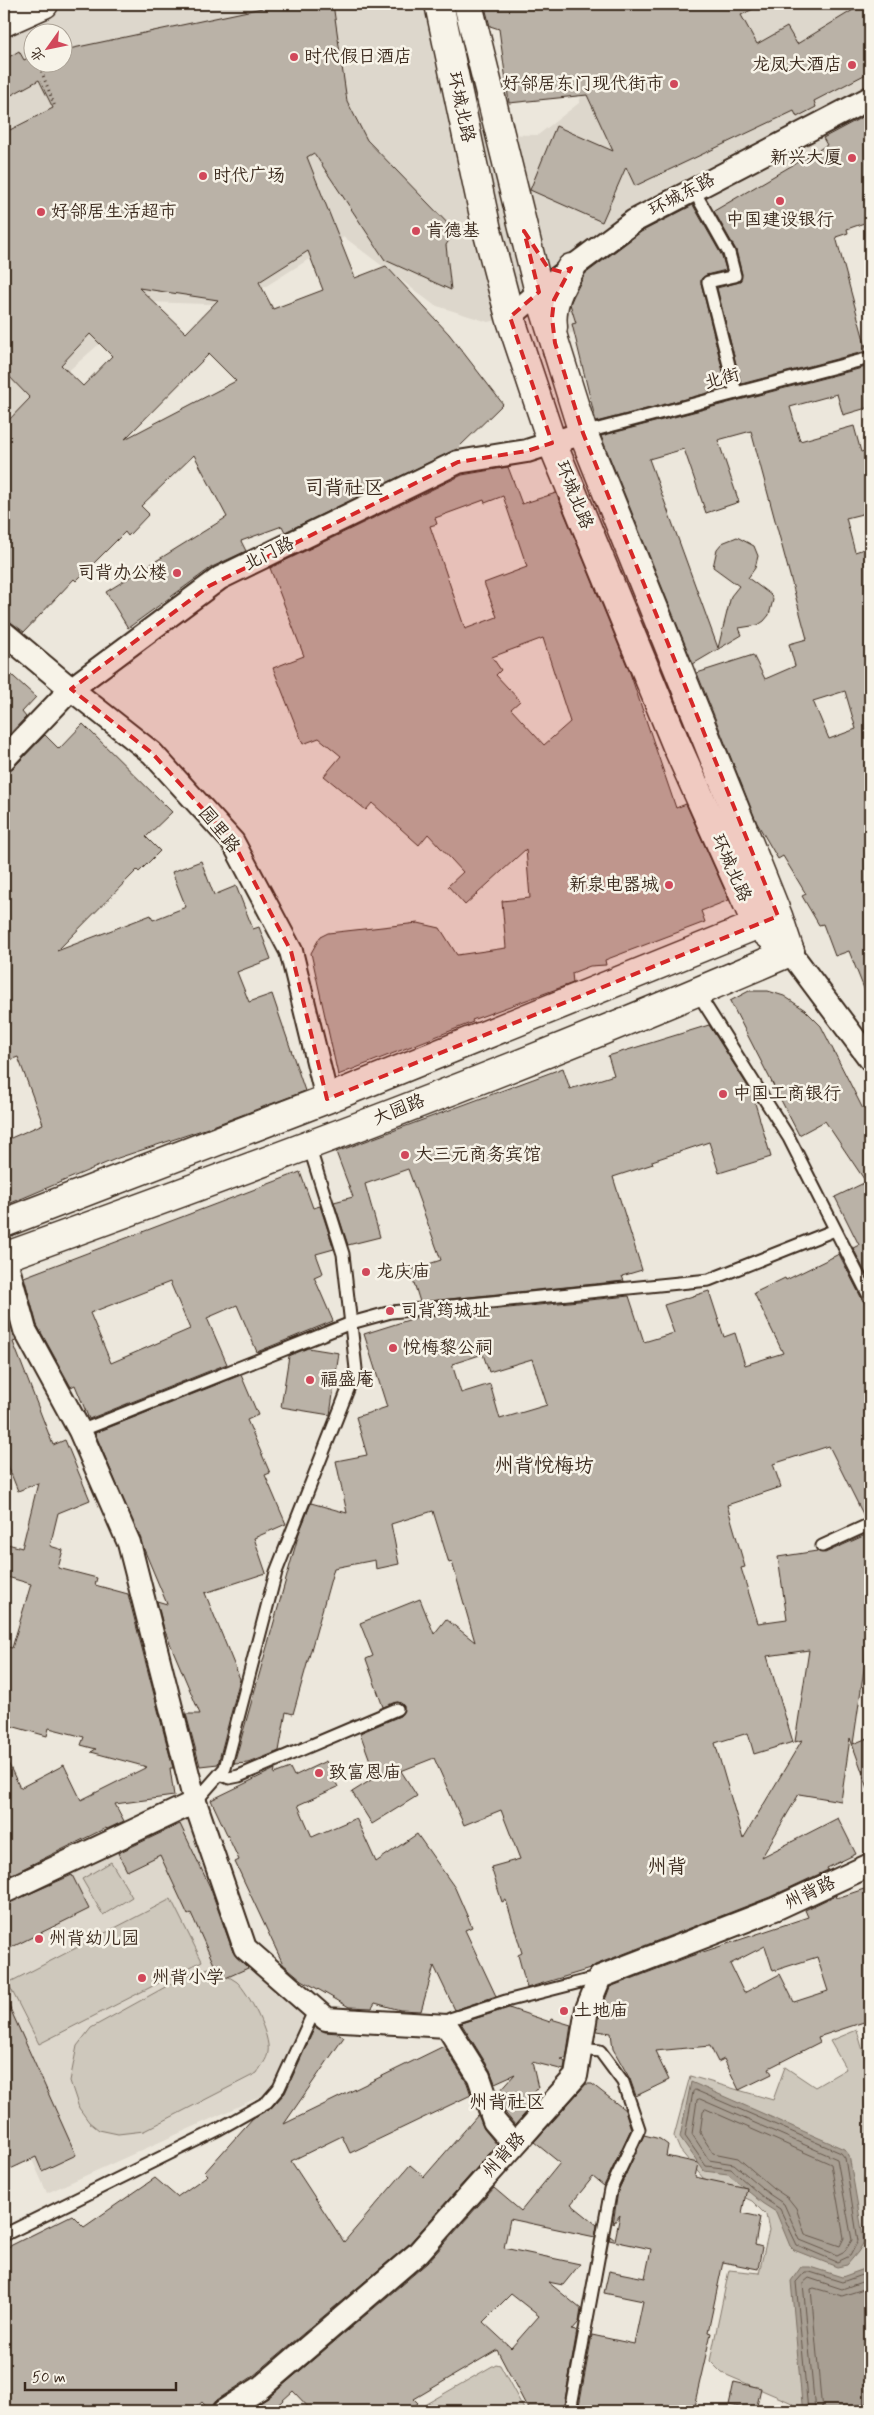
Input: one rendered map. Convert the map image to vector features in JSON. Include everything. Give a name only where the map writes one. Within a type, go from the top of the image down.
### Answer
[{"type":"street","points":[[4,22],[44,4]]},
{"type":"street","points":[[424,4],[447,43]]},
{"type":"street","name":"环城北路","points":[[439,4],[487,230],[510,317],[552,443],[676,744],[767,921],[870,1059]]},
{"type":"street","name":"环城北路","points":[[468,4],[539,292],[582,433],[767,921]]},
{"type":"street","name":"环城东路","points":[[510,317],[539,292],[634,221],[870,98]]},
{"type":"street","points":[[524,231],[536,255],[548,268],[562,272],[572,268]]},
{"type":"street","points":[[555,343],[552,318],[554,300],[572,268]]},
{"type":"street","name":"北门路","points":[[4,759],[70,690],[220,578],[458,462],[527,451],[582,433]]},
{"type":"street","name":"园里路","points":[[4,633],[70,690],[152,753],[234,842],[291,951],[327,1099]]},
{"type":"street","points":[[4,1223],[327,1099],[767,921]]},
{"type":"street","name":"大园路","points":[[4,1257],[308,1146],[697,992],[790,952]]},
{"type":"street","points":[[4,1257],[25,1330],[80,1431],[129,1543],[195,1802],[245,1948],[326,2019],[447,2026],[479,2077],[494,2121],[513,2143]]},
{"type":"street","points":[[4,1892],[195,1802]]},
{"type":"street","name":"州背路","points":[[224,2411],[260,2388],[418,2253],[513,2143],[576,2076],[587,2009],[600,1977],[775,1909],[870,1865]]},
{"type":"lane","points":[[693,190],[730,253],[735,276],[708,282],[736,393]]},
{"type":"lane","name":"北街","points":[[582,433],[870,358]]},
{"type":"lane","points":[[697,992],[789,1138],[870,1298]]},
{"type":"lane","points":[[195,1802],[226,1768],[276,1572],[356,1369],[342,1254],[308,1146]]},
{"type":"lane","points":[[80,1431],[350,1323],[391,1312],[709,1280],[836,1230]]},
{"type":"lane","points":[[822,1546],[870,1524]]},
{"type":"lane","points":[[220,1774],[229,1778],[239,1776],[397,1709]]},
{"type":"lane","points":[[447,2026],[450,2020],[497,2004],[600,1977]]},
{"type":"lane","points":[[4,2235],[219,2129],[266,2102],[279,2088],[315,2009]]},
{"type":"lane","points":[[570,2411],[611,2189],[639,2129],[623,2082],[600,2051],[580,2049]]},
{"type":"path","points":[[42,72],[55,107]]},
{"type":"highlighted area","points":[[524,231],[548,268],[562,272],[571,268],[554,300],[552,318],[555,343],[583,433],[778,916],[327,1099],[291,951],[233,842],[152,753],[71,689],[209,586],[458,462],[527,451],[552,443],[510,317],[539,292]]},
{"type":"shaded area","name":"时代广场","points":[[4,4],[459,4],[491,134],[538,135],[579,103],[605,19],[615,4],[870,4],[870,180],[730,253],[735,276],[638,301],[635,315],[568,334],[555,343],[532,299],[510,318],[488,322],[434,305],[344,237],[236,305],[147,302],[16,417],[4,405]]},
{"type":"shaded area","name":"州背小学","points":[[195,1802],[245,1948],[315,2009],[279,2088],[47,2193],[4,2097],[4,1892]]},
{"type":"shaded area","points":[[111,1862],[132,1897],[103,1915],[82,1879]]},
{"type":"shaded area","points":[[171,1899],[202,1961],[39,2044],[8,1983]]},
{"type":"shaded area","points":[[209,1968],[237,1982],[258,2015],[266,2036],[268,2052],[257,2073],[144,2131],[118,2134],[99,2130],[89,2122],[79,2108],[70,2081],[77,2046],[91,2028],[187,1975]]},
{"type":"shaded area","points":[[857,2030],[870,2075],[870,2411],[796,2411],[792,2403],[722,2373],[710,2361],[729,2270],[759,2273],[769,2230],[766,2215],[752,2201],[703,2178],[680,2150],[674,2136],[690,2076],[773,2100],[785,2067],[815,2087],[846,2069],[830,2041]]},
{"type":"shaded area","points":[[496,2364],[500,2365],[525,2411],[418,2411],[426,2404]]},
{"type":"water","points":[[691,2082],[844,2149],[849,2155],[864,2242],[847,2265],[837,2267],[794,2250],[790,2246],[776,2212],[762,2203],[728,2174],[704,2171],[680,2137]]},
{"type":"water","points":[[801,2267],[810,2267],[842,2277],[870,2267],[870,2411],[804,2411],[791,2281]]},
{"type":"building","points":[[261,4],[333,4],[347,101],[367,140],[455,231],[446,245],[451,290],[385,260],[314,153],[307,157],[355,278],[386,266],[449,334],[503,404],[457,449],[285,532],[282,526],[241,541],[246,551],[212,567],[128,628],[106,592],[227,517],[194,455],[141,506],[149,514],[128,536],[125,532],[76,581],[74,579],[24,632],[4,619],[4,425],[30,398],[4,371],[4,133],[53,108],[39,80],[4,99],[4,60],[19,51],[22,56],[22,72],[72,72],[72,48],[262,8]],"holes":[[[308,251],[323,290],[273,309],[259,282]],[[139,288],[218,300],[186,333]],[[90,334],[112,356],[83,386],[61,365]],[[209,354],[236,381],[125,439]]]},
{"type":"building","points":[[488,4],[763,4],[741,15],[757,44],[787,27],[797,44],[863,4],[870,4],[870,72],[814,101],[816,107],[797,117],[794,111],[635,186],[626,167],[602,222],[530,190],[556,126],[613,151],[587,95],[509,103],[499,29],[490,26],[486,11]]},
{"type":"building","points":[[870,113],[870,221],[847,229],[848,233],[836,237],[867,351],[741,384],[717,288],[740,282],[742,274],[736,250],[714,211],[827,145],[823,138]]},
{"type":"building","points":[[693,205],[722,256],[726,270],[706,275],[701,279],[701,283],[727,388],[596,422],[572,324],[576,323],[570,304],[574,295],[585,274],[641,232]]},
{"type":"building","points":[[870,366],[870,407],[843,415],[837,394],[790,407],[800,441],[854,426],[861,452],[870,449],[870,512],[846,518],[855,552],[870,547],[869,1001],[849,951],[835,956],[823,924],[819,925],[802,896],[806,894],[783,856],[778,859],[757,823],[697,673],[753,655],[765,679],[795,666],[789,644],[807,639],[751,431],[718,440],[739,502],[706,513],[684,449],[649,459],[718,648],[731,596],[739,586],[713,567],[717,549],[722,543],[737,537],[754,546],[758,556],[755,568],[748,578],[771,595],[773,600],[769,615],[764,621],[758,625],[739,628],[742,635],[693,664],[601,436]],"holes":[[[845,691],[856,729],[829,739],[813,701]]]},
{"type":"building","points":[[508,467],[522,504],[556,493],[630,673],[676,808],[686,804],[729,900],[701,911],[705,922],[605,960],[606,965],[590,966],[572,973],[573,983],[472,1020],[473,1022],[338,1075],[311,953],[320,937],[328,933],[418,923],[440,928],[457,955],[506,948],[502,901],[530,898],[526,849],[465,905],[448,886],[463,872],[428,834],[419,845],[372,803],[366,810],[324,776],[341,756],[319,738],[303,744],[273,668],[304,656],[270,568],[462,475]],"holes":[[[503,496],[527,567],[484,583],[497,617],[465,629],[430,526],[437,524],[435,518],[484,500],[485,503]],[[543,638],[570,722],[544,745],[511,709],[520,701],[496,675],[501,670],[492,657]]]},
{"type":"building","points":[[4,668],[36,697],[22,712],[26,717],[4,740]]},
{"type":"building","points":[[83,724],[172,812],[146,837],[160,851],[139,872],[137,870],[57,951],[151,915],[153,920],[186,907],[172,872],[201,861],[214,895],[236,886],[253,929],[259,927],[271,959],[237,972],[249,1002],[272,994],[305,1091],[205,1129],[118,1158],[4,1206],[4,1141],[43,1124],[18,1057],[4,1062],[4,772],[13,768],[45,735],[59,749]]},
{"type":"building","points":[[749,991],[768,991],[784,996],[805,1010],[821,1026],[863,1109],[870,1104],[870,1282],[853,1248],[859,1245],[835,1197],[866,1182],[825,1121],[799,1135],[730,1001]]},
{"type":"building","points":[[709,1025],[752,1093],[771,1157],[719,1173],[709,1142],[652,1161],[653,1164],[613,1177],[642,1270],[622,1276],[624,1281],[420,1302],[410,1270],[441,1260],[408,1169],[365,1184],[380,1237],[348,1245],[334,1202],[353,1197],[336,1152],[563,1068],[570,1089],[614,1075],[608,1056]]},
{"type":"building","points":[[300,1172],[313,1208],[320,1206],[334,1249],[316,1254],[323,1273],[314,1277],[333,1321],[257,1352],[237,1305],[207,1318],[227,1364],[89,1419],[75,1385],[71,1387],[37,1325],[24,1277]],"holes":[[[170,1282],[190,1329],[111,1363],[90,1313]]]},
{"type":"building","points":[[839,1254],[863,1301],[870,1305],[870,1517],[865,1518],[829,1446],[773,1464],[781,1487],[727,1505],[745,1567],[741,1568],[758,1623],[787,1619],[778,1557],[817,1551],[825,1553],[870,1533],[870,1628],[853,1744],[870,1737],[870,1787],[868,1788],[850,1738],[841,1801],[799,1794],[762,1857],[838,1818],[856,1854],[827,1868],[828,1870],[770,1897],[595,1965],[590,1969],[527,1988],[518,1955],[522,1953],[506,1900],[502,1902],[491,1867],[520,1859],[501,1810],[464,1825],[434,1758],[401,1771],[417,1796],[372,1824],[352,1792],[376,1777],[360,1733],[400,1716],[404,1709],[404,1706],[398,1702],[383,1707],[366,1659],[373,1656],[360,1623],[420,1599],[434,1634],[446,1619],[475,1642],[452,1562],[449,1563],[433,1511],[391,1524],[399,1564],[376,1569],[375,1560],[334,1568],[293,1714],[286,1712],[279,1751],[249,1763],[234,1764],[299,1533],[311,1503],[347,1513],[336,1461],[367,1455],[356,1417],[387,1407],[364,1334],[418,1317],[629,1296],[644,1342],[674,1333],[664,1305],[709,1291],[724,1337],[735,1333],[745,1365],[783,1353],[754,1293],[785,1278],[786,1280]],"holes":[[[483,1354],[489,1372],[532,1359],[547,1405],[500,1419],[490,1384],[461,1393],[452,1364]],[[809,1650],[795,1742],[802,1740],[743,1839],[715,1743],[748,1733],[754,1754],[793,1742],[767,1656]]]},
{"type":"building","points":[[4,1302],[16,1341],[13,1342],[53,1445],[65,1440],[90,1500],[58,1513],[50,1546],[63,1550],[58,1568],[97,1578],[95,1585],[128,1594],[173,1768],[170,1768],[174,1796],[115,1804],[124,1821],[4,1878],[4,1754],[20,1788],[64,1765],[81,1800],[147,1767],[91,1752],[96,1749],[81,1745],[84,1737],[49,1728],[47,1736],[4,1724],[4,1646],[12,1648],[31,1584],[4,1576],[4,1543],[22,1548],[38,1483],[18,1491],[4,1456]]},
{"type":"building","name":"福盛庵","points":[[308,1348],[339,1353],[330,1415],[281,1407],[289,1356]]},
{"type":"building","points":[[241,1375],[258,1415],[247,1420],[270,1473],[265,1475],[286,1524],[254,1538],[266,1573],[205,1593],[240,1679],[218,1764],[200,1766],[186,1714],[200,1714],[164,1629],[157,1601],[167,1604],[95,1433]]},
{"type":"building","points":[[326,1761],[338,1787],[298,1805],[312,1837],[356,1818],[376,1862],[417,1834],[455,1888],[472,1927],[465,1930],[496,1996],[455,2010],[434,1966],[421,2011],[400,2010],[375,2003],[372,2008],[349,2007],[302,1980],[283,1964],[235,1862],[239,1860],[211,1800],[275,1769],[274,1774],[290,1768],[294,1776]]},
{"type":"building","points":[[180,1824],[210,1887],[233,1952],[248,1968],[221,1980],[191,1913],[188,1915],[160,1855],[127,1871],[118,1853]]},
{"type":"building","points":[[72,1875],[89,1909],[4,1951],[4,1905]]},
{"type":"building","points":[[870,1887],[870,2020],[818,2037],[820,2042],[769,2068],[772,2074],[739,2090],[724,2059],[718,2062],[710,2046],[655,2051],[669,2080],[636,2096],[630,2079],[613,2049],[611,2033],[597,2031],[600,2013],[610,1987],[691,1956],[808,1917],[805,1910],[836,1895],[837,1898]],"holes":[[[765,1946],[773,1971],[817,1957],[828,1991],[794,2002],[780,1974],[744,1993],[730,1964]]]},
{"type":"building","points":[[4,1995],[76,2155],[42,2171],[36,2157],[4,2172]]},
{"type":"building","points":[[509,2008],[550,2022],[551,2019],[571,2025],[566,2058],[561,2059],[565,2062],[564,2070],[532,2062],[538,2088],[532,2095],[538,2099],[515,2125],[506,2114],[498,2093],[515,2074],[495,2083],[490,2070],[461,2023]]},
{"type":"building","points":[[315,2027],[325,2032],[338,2033],[344,2037],[284,2124],[444,2046],[467,2083],[471,2095],[350,2153],[342,2136],[291,2161],[344,2242],[410,2165],[424,2177],[478,2115],[484,2129],[497,2145],[409,2244],[252,2377],[217,2400],[211,2411],[202,2402],[192,2411],[11,2411],[4,2397],[4,2249],[72,2215],[84,2227],[155,2178],[177,2197],[208,2175],[205,2172],[253,2118],[271,2108],[285,2093]]},
{"type":"building","points":[[586,2084],[592,2084],[625,2110],[631,2129],[604,2186],[593,2177],[571,2204],[597,2225],[595,2237],[510,2219],[504,2248],[580,2264],[563,2285],[548,2282],[581,2309],[579,2322],[572,2330],[577,2331],[563,2411],[529,2411],[497,2350],[414,2399],[418,2403],[409,2411],[312,2411],[293,2391],[271,2411],[248,2411],[268,2398],[427,2263],[494,2188],[521,2211],[560,2163],[534,2142]],"holes":[[[511,2294],[539,2316],[511,2348],[483,2322]]]},
{"type":"building","points":[[644,2135],[660,2139],[668,2145],[666,2156],[698,2163],[695,2177],[747,2188],[742,2213],[760,2217],[755,2245],[762,2247],[758,2269],[723,2262],[708,2332],[711,2333],[693,2411],[578,2411],[592,2335],[634,2344],[643,2301],[604,2293],[609,2271],[645,2278],[651,2249],[609,2240],[610,2236],[615,2240],[620,2215],[613,2224],[618,2191]]},
{"type":"building","points":[[734,2382],[761,2388],[756,2410],[729,2405]]},
{"type":"place","name":"时代假日酒店","points":[[294,57]]},
{"type":"place","name":"龙凤大酒店","points":[[852,65]]},
{"type":"place","name":"好邻居东门现代街市","points":[[674,84]]},
{"type":"place","name":"新兴大厦","points":[[852,158]]},
{"type":"place","name":"时代广场","points":[[203,176]]},
{"type":"place","name":"中国建设银行","points":[[780,201]]},
{"type":"place","name":"好邻居生活超市","points":[[41,212]]},
{"type":"place","name":"肯德基","points":[[416,231]]},
{"type":"place","name":"司背办公楼","points":[[177,573]]},
{"type":"place","name":"新泉电器城","points":[[669,885]]},
{"type":"place","name":"中国工商银行","points":[[723,1094]]},
{"type":"place","name":"大三元商务宾馆","points":[[405,1155]]},
{"type":"place","name":"龙庆庙","points":[[366,1272]]},
{"type":"place","name":"司背筠城址","points":[[390,1311]]},
{"type":"place","name":"悦梅黎公祠","points":[[393,1348]]},
{"type":"place","name":"福盛庵","points":[[310,1380]]},
{"type":"place","name":"致富恩庙","points":[[319,1773]]},
{"type":"place","name":"州背幼儿园","points":[[39,1939]]},
{"type":"place","name":"州背小学","points":[[142,1978]]},
{"type":"place","name":"土地庙","points":[[564,2011]]},
{"type":"district","name":"司背社区","points":[[344,488]]},
{"type":"district","name":"州背悦梅坊","points":[[544,1466]]},
{"type":"district","name":"州背","points":[[667,1867]]},
{"type":"district","name":"州背社区","points":[[507,2102]]}]
